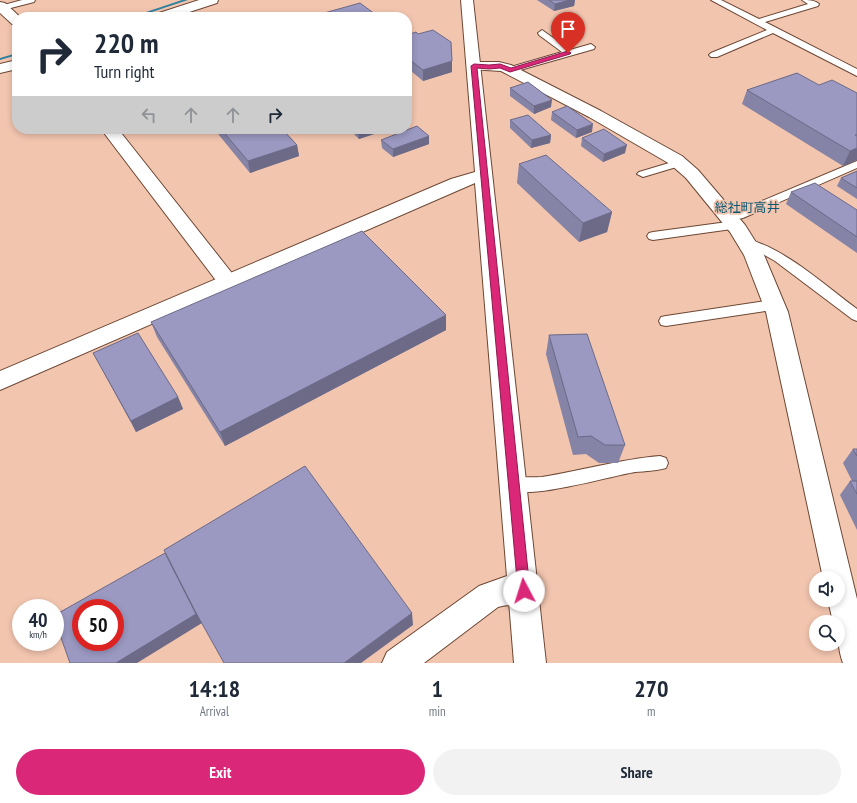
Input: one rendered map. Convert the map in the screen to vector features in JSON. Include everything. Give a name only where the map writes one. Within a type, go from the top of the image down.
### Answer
[{"type":"street","points":[[176,12],[212,0]]},
{"type":"street","points":[[467,0],[530,663]]},
{"type":"street","points":[[2,7],[12,17]]},
{"type":"street","points":[[0,69],[12,65]]},
{"type":"street","points":[[474,66],[500,66],[510,70],[595,114],[667,154],[679,162],[692,174],[731,221],[747,243],[754,255],[775,308],[835,571]]},
{"type":"street","points":[[113,134],[228,282]]},
{"type":"street","points":[[0,381],[457,183],[475,177],[484,176]]},
{"type":"street","points":[[398,663],[489,596],[507,590],[524,591]]},
{"type":"street","points":[[844,607],[857,659]]},
{"type":"lane","points":[[2,7],[30,0]]},
{"type":"lane","points":[[715,0],[857,73]]},
{"type":"lane","points":[[758,22],[815,4],[806,0]]},
{"type":"lane","points":[[714,55],[774,30]]},
{"type":"lane","points":[[542,33],[568,53]]},
{"type":"lane","points":[[510,70],[591,47]]},
{"type":"lane","points":[[643,174],[679,162]]},
{"type":"lane","points":[[653,236],[731,221],[739,215],[857,164]]},
{"type":"lane","points":[[747,243],[758,246],[778,258],[857,316]]},
{"type":"lane","points":[[666,321],[765,306],[775,308]]},
{"type":"lane","points":[[514,484],[541,484],[636,465],[660,463]]},
{"type":"building","points":[[549,0],[570,0],[555,4]]},
{"type":"building","points":[[360,3],[372,12],[328,12]]},
{"type":"building","points":[[433,30],[451,42],[452,61],[423,70],[412,62],[412,33],[416,32],[418,34]]},
{"type":"building","points":[[797,73],[819,85],[832,80],[857,93],[857,135],[855,135],[857,136],[857,148],[850,151],[747,90]]},
{"type":"building","points":[[528,82],[552,100],[534,106],[510,88]]},
{"type":"building","points":[[567,106],[593,124],[577,130],[552,112]]},
{"type":"building","points":[[528,115],[551,135],[532,140],[510,120]]},
{"type":"building","points":[[417,126],[429,136],[393,149],[381,140],[396,134],[412,134],[412,128]]},
{"type":"building","points":[[604,129],[627,145],[604,154],[582,138]]},
{"type":"building","points":[[225,134],[287,134],[297,145],[248,161]]},
{"type":"building","points":[[546,155],[612,212],[583,223],[519,164]]},
{"type":"building","points":[[857,171],[857,188],[841,178]]},
{"type":"building","points":[[815,183],[857,210],[857,237],[791,192]]},
{"type":"building","points":[[362,231],[446,315],[220,432],[151,322]]},
{"type":"building","points":[[138,333],[178,397],[131,421],[93,353]]},
{"type":"building","points":[[587,334],[625,445],[605,445],[591,436],[578,437],[549,335]]},
{"type":"building","points":[[853,449],[857,449],[857,456]]},
{"type":"building","points":[[305,466],[412,613],[344,663],[224,663],[195,611],[164,550]]},
{"type":"building","points":[[850,481],[857,481],[857,494]]},
{"type":"building","points":[[165,553],[196,614],[116,663],[70,663],[64,646],[64,610],[72,605],[72,651],[124,651],[124,599],[83,599]]},
{"type":"waterway","points":[[149,12],[186,0]]},
{"type":"waterway","points":[[0,59],[12,55]]},
{"type":"district","name":"総社町高井","points":[[747,207]]},
{"type":"route","points":[[524,591],[474,66],[500,66],[510,70],[568,53]]}]
